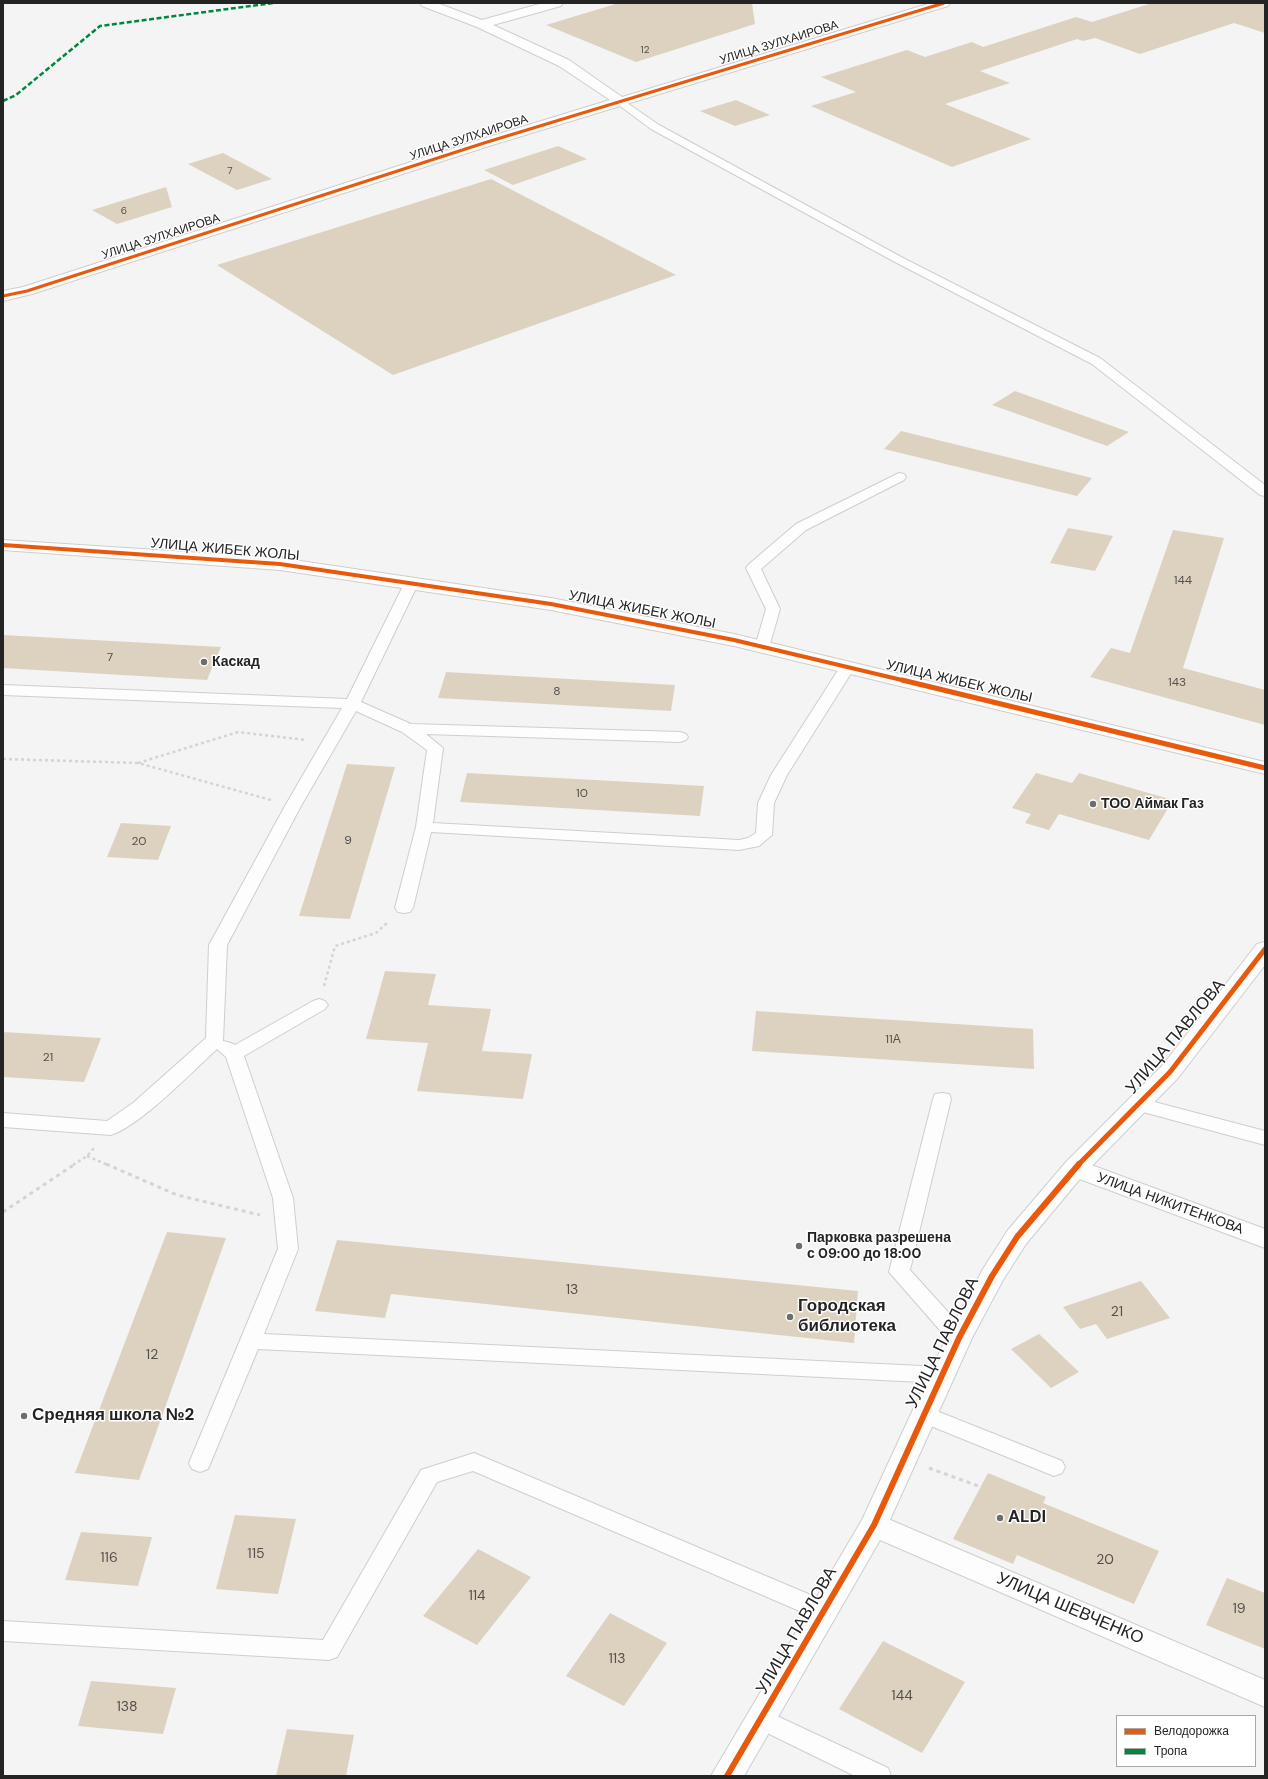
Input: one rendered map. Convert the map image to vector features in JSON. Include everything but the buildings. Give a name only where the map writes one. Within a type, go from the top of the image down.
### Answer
[{"type":"street","points":[[426,3],[481,24],[564,64],[620,101]]},
{"type":"street","points":[[481,24],[557,3]]},
{"type":"street","name":"УЛИЦА ЗУЛХАИРОВА","points":[[3,296],[26,291],[484,143],[944,3]]},
{"type":"street","name":"УЛИЦА ЖИБЕК ЖОЛЫ","points":[[3,546],[280,564],[551,604],[762,647],[1265,768]]},
{"type":"street","name":"УЛИЦА ПАВЛОВА","points":[[727,1776],[762,1719],[874,1525],[959,1338],[992,1276],[1017,1237],[1075,1168],[1170,1072],[1265,949]]},
{"type":"street","name":"УЛИЦА НИКИТЕНКОВА","points":[[1075,1168],[1265,1239]]},
{"type":"street","name":"УЛИЦА ШЕВЧЕНКО","points":[[874,1525],[1265,1694]]},
{"type":"lane","points":[[620,101],[655,127],[899,260],[1096,361],[1265,492]]},
{"type":"lane","points":[[762,647],[773,609],[753,568],[801,527],[899,477]]},
{"type":"lane","points":[[3,1120],[111,1128],[140,1108],[215,1040],[218,945],[293,806],[352,704],[412,584]]},
{"type":"lane","points":[[424,828],[739,846],[753,842],[764,835],[766,803],[779,775],[847,667]]},
{"type":"lane","points":[[3,690],[352,704],[408,729],[435,748],[424,828],[404,908]]},
{"type":"lane","points":[[408,729],[680,737]]},
{"type":"lane","points":[[234,1054],[319,1005]]},
{"type":"lane","points":[[200,1463],[288,1249],[283,1198],[234,1054],[215,1040]]},
{"type":"lane","points":[[942,1099],[899,1272],[959,1338]]},
{"type":"lane","points":[[1139,1104],[1265,1138]]},
{"type":"lane","points":[[251,1341],[942,1375]]},
{"type":"lane","points":[[924,1414],[1054,1467]]},
{"type":"lane","points":[[3,1631],[330,1650],[429,1476],[474,1462],[824,1611]]},
{"type":"lane","points":[[762,1719],[879,1776]]},
{"type":"path","points":[[138,763],[238,732],[329,742]]},
{"type":"path","points":[[3,759],[138,763],[293,806]]},
{"type":"path","points":[[319,1005],[335,946],[376,933],[404,908]]},
{"type":"path","points":[[3,1212],[87,1156],[111,1128]]},
{"type":"path","points":[[87,1156],[177,1195],[254,1214],[285,1218]]},
{"type":"path","points":[[904,1458],[981,1487]]},
{"type":"marked path","points":[[3,101],[16,95],[100,26],[273,3]]},
{"type":"cycle path","points":[[3,296],[27,291],[484,143],[944,3]]},
{"type":"cycle path","points":[[3,545],[280,564],[551,604],[734,640],[1265,768]]},
{"type":"cycle path","points":[[727,1776],[874,1525],[959,1338],[992,1276],[1017,1237],[1075,1168],[1170,1072],[1265,949]]},
{"type":"place","name":"Каскад","points":[[204,662]]},
{"type":"place","name":"ТОО Аймак Газ","points":[[1093,804]]},
{"type":"place","name":"Парковка разрешена с 09:00 до 18:00","points":[[799,1246]]},
{"type":"place","name":"Городская библиотека","points":[[790,1317]]},
{"type":"place","name":"Средняя школа №2","points":[[24,1416]]},
{"type":"place","name":"ALDI","points":[[1000,1518]]}]
